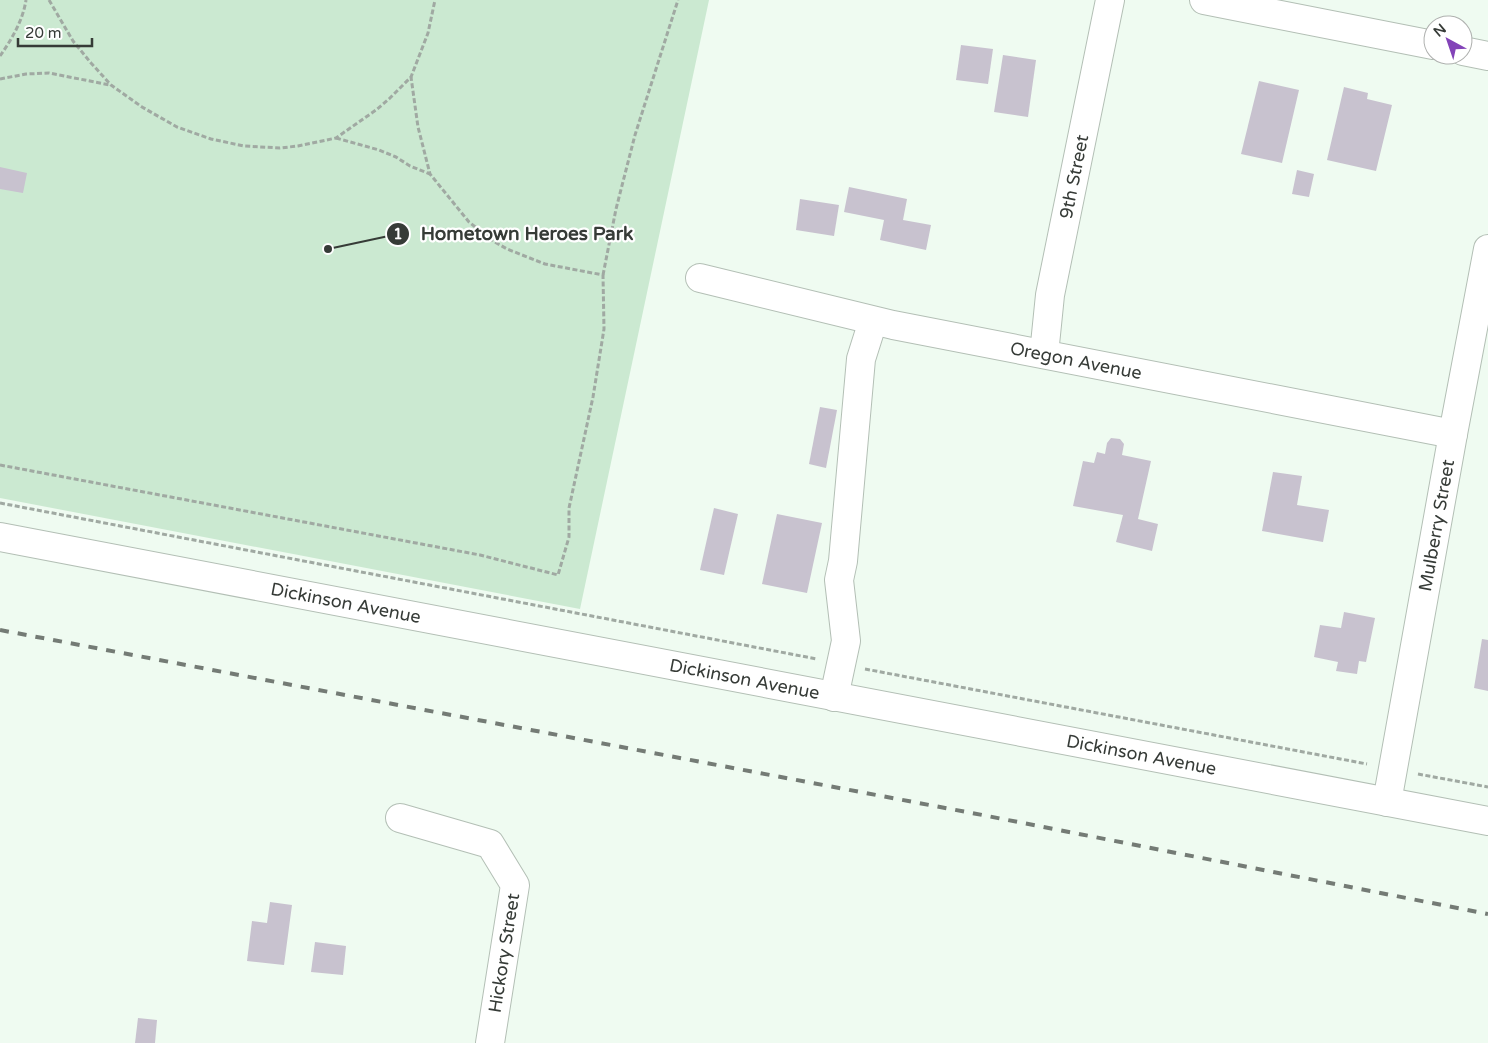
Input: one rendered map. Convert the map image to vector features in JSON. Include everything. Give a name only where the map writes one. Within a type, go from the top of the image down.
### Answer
[{"type":"street","name":"9th Street","points":[[1044,354],[1050,295],[1110,0]]},
{"type":"street","points":[[1204,0],[1423,43]]},
{"type":"street","points":[[1473,53],[1488,56]]},
{"type":"street","name":"Mulberry Street","points":[[1387,802],[1488,249]]},
{"type":"street","name":"Oregon Avenue","points":[[700,278],[874,321],[1453,434]]},
{"type":"street","points":[[834,697],[846,641],[840,580],[861,359],[874,321]]},
{"type":"street","name":"Dickinson Avenue","points":[[0,537],[1488,821]]},
{"type":"street","name":"Hickory Street","points":[[400,818],[490,844],[514,885],[490,1043]]},
{"type":"path","points":[[0,56],[19,24],[26,0]]},
{"type":"path","points":[[49,0],[73,40],[111,85],[142,107],[168,122],[211,139],[244,146],[280,148],[336,138],[376,110],[411,77],[428,33],[435,0]]},
{"type":"path","points":[[0,465],[480,555],[558,575],[568,537],[569,508],[593,397],[604,329],[603,275],[616,209],[635,135],[678,0]]},
{"type":"path","points":[[0,79],[26,74],[49,73],[111,85]]},
{"type":"path","points":[[411,77],[418,128],[430,174],[469,222],[493,241],[507,249],[545,264],[603,275]]},
{"type":"path","points":[[336,138],[379,150],[430,174]]},
{"type":"path","points":[[0,503],[1488,787]]},
{"type":"green space","points":[[0,0],[709,0],[580,609],[0,498]]},
{"type":"building","points":[[961,45],[993,49],[988,84],[956,80]]},
{"type":"building","points":[[1003,55],[1036,60],[1028,117],[994,112]]},
{"type":"building","points":[[1259,81],[1299,90],[1282,163],[1241,154]]},
{"type":"building","points":[[1344,87],[1368,93],[1367,99],[1392,105],[1376,171],[1327,160]]},
{"type":"building","points":[[0,167],[27,173],[23,193],[0,189]]},
{"type":"building","points":[[1297,170],[1314,174],[1309,197],[1292,194]]},
{"type":"building","points":[[849,187],[907,199],[903,220],[931,225],[926,250],[880,240],[884,220],[844,212]]},
{"type":"building","points":[[800,199],[839,205],[834,236],[796,230]]},
{"type":"building","points":[[820,407],[837,410],[826,468],[809,464]]},
{"type":"building","points":[[1111,438],[1120,439],[1124,444],[1122,455],[1151,461],[1138,519],[1158,524],[1152,551],[1116,542],[1123,515],[1073,506],[1083,461],[1094,463],[1097,452],[1105,454],[1107,443]]},
{"type":"building","points":[[1273,472],[1302,476],[1297,505],[1329,510],[1323,542],[1262,531]]},
{"type":"building","points":[[714,508],[738,514],[724,575],[700,570]]},
{"type":"building","points":[[777,514],[822,523],[807,593],[762,584]]},
{"type":"building","points":[[1344,612],[1375,618],[1366,662],[1359,661],[1357,674],[1336,671],[1338,662],[1314,657],[1320,625],[1341,628]]},
{"type":"building","points":[[1482,639],[1488,640],[1488,691],[1474,688]]},
{"type":"building","points":[[270,902],[292,905],[284,965],[247,961],[252,921],[267,923]]},
{"type":"building","points":[[315,942],[346,946],[343,975],[311,972]]},
{"type":"building","points":[[138,1018],[157,1020],[155,1043],[135,1043]]},
{"type":"railway","points":[[0,630],[972,813],[1488,914]]},
{"type":"place","name":"Hometown Heroes Park","points":[[328,249]]}]
